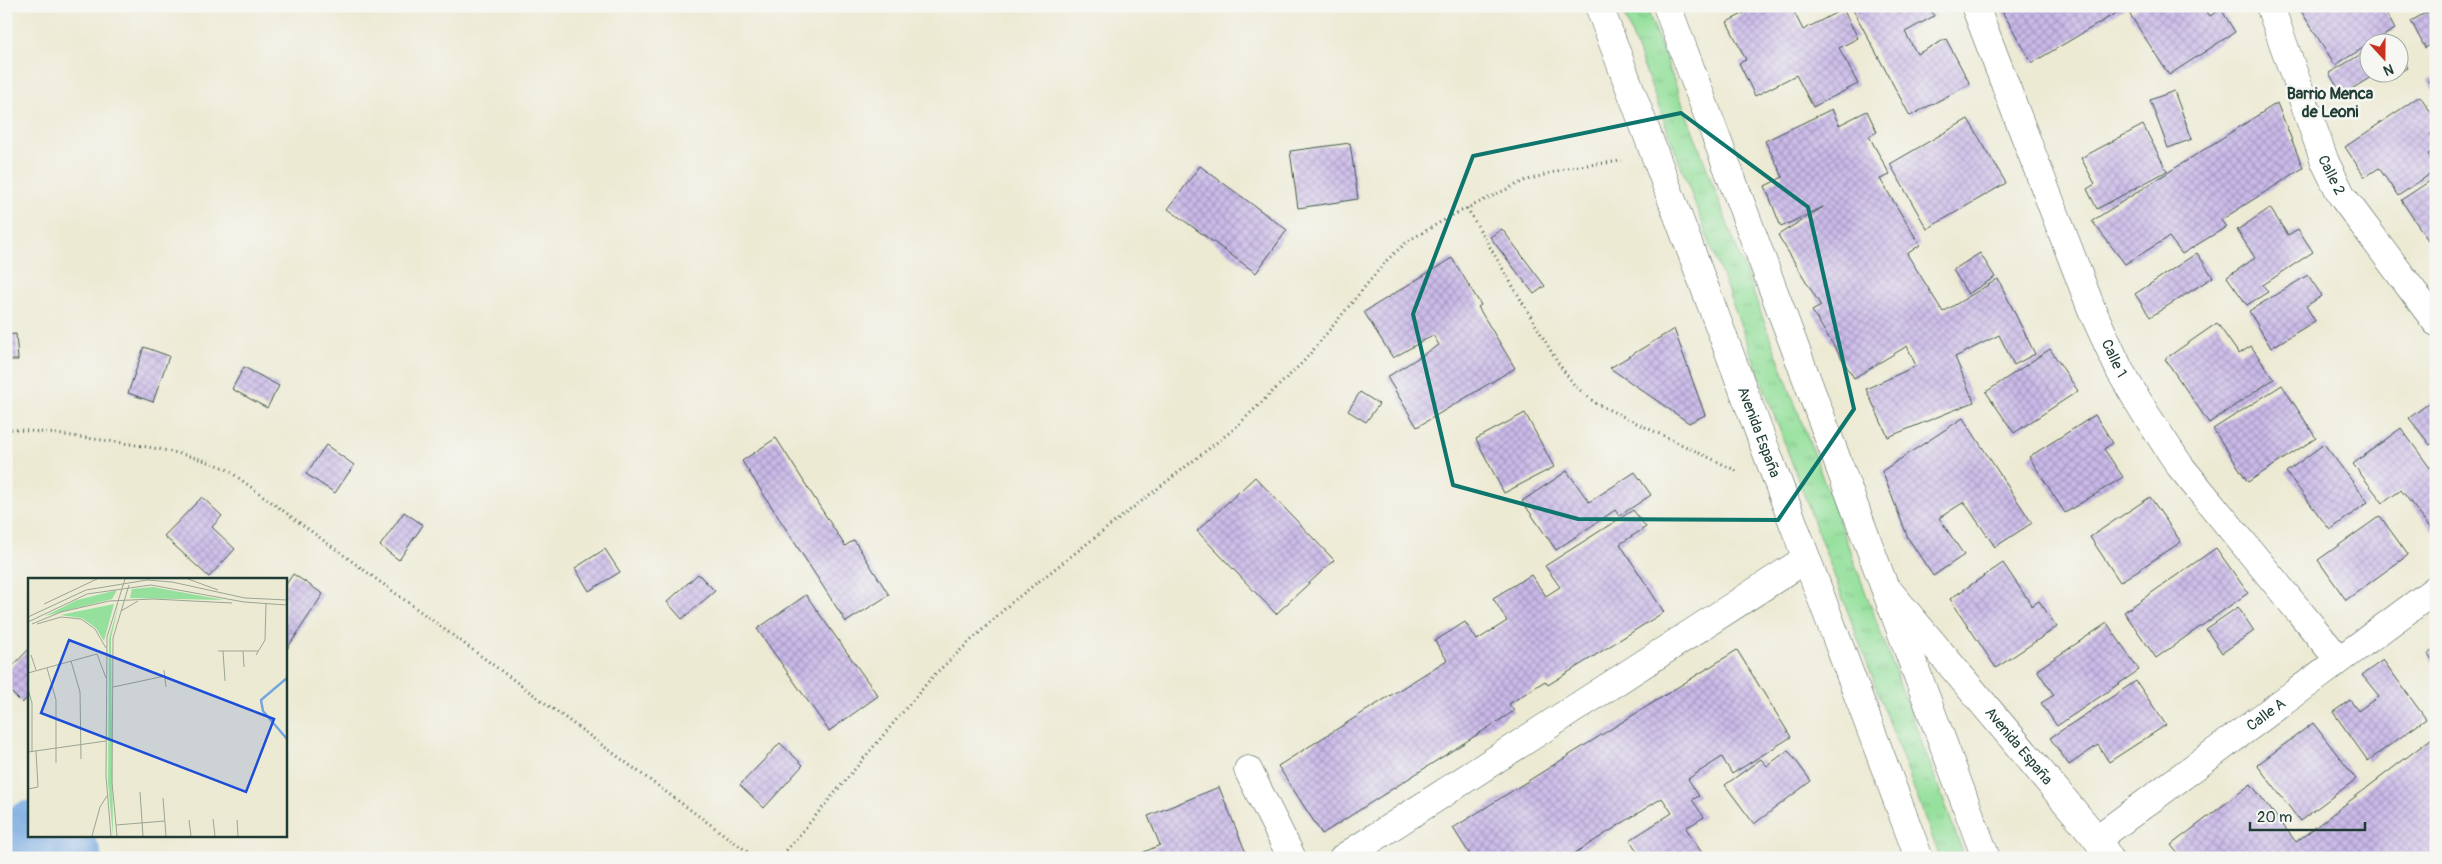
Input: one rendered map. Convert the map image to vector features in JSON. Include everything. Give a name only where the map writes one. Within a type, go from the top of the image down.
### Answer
[{"type":"street","name":"Avenida España","points":[[1599,6],[1654,157],[1919,858]]},
{"type":"street","name":"Avenida España","points":[[1667,6],[1986,858]]},
{"type":"street","name":"Calle 1","points":[[1975,6],[2092,310],[2120,371],[2180,466],[2339,660]]},
{"type":"street","name":"Calle 2","points":[[2270,6],[2326,162],[2342,196],[2436,322]]},
{"type":"street","points":[[1343,858],[1806,559]]},
{"type":"street","name":"Avenida España","points":[[1883,584],[2103,849]]},
{"type":"street","name":"Calle A","points":[[2103,849],[2339,660],[2436,589]]},
{"type":"street","points":[[1248,770],[1292,858]]},
{"type":"path","points":[[780,858],[934,675],[1011,603],[1234,429],[1304,361],[1386,261],[1408,241],[1467,208],[1524,181],[1571,167],[1654,157]]},
{"type":"path","points":[[1467,208],[1558,363],[1575,386],[1595,403],[1781,492]]},
{"type":"path","points":[[6,429],[42,431],[141,444],[195,456],[224,468],[756,858]]},
{"type":"highlighted area","points":[[1681,113],[1808,207],[1854,409],[1778,520],[1578,519],[1453,485],[1413,314],[1473,156]]},
{"type":"green space","points":[[1621,6],[1646,6],[1965,858],[1940,858]]},
{"type":"building","points":[[1758,6],[1791,6],[1803,30],[1843,9],[1858,38],[1839,48],[1858,84],[1813,107],[1796,75],[1755,96],[1739,63],[1746,60],[1727,22]]},
{"type":"building","points":[[1851,6],[1929,6],[1934,16],[1905,32],[1917,54],[1946,39],[1970,84],[1910,116]]},
{"type":"building","points":[[1999,6],[2128,6],[2032,63]]},
{"type":"building","points":[[2140,6],[2165,6],[2169,12],[2177,6],[2203,6],[2210,16],[2221,9],[2235,32],[2169,75],[2129,13]]},
{"type":"building","points":[[2298,6],[2382,6],[2395,29],[2390,32],[2360,32],[2360,50],[2335,65]]},
{"type":"building","points":[[2436,7],[2436,42],[2425,48],[2411,21]]},
{"type":"building","points":[[2360,55],[2360,82],[2363,82],[2342,95],[2329,73]]},
{"type":"building","points":[[2436,77],[2436,95],[2428,81]]},
{"type":"building","points":[[2174,91],[2192,139],[2168,148],[2150,100]]},
{"type":"building","points":[[2420,96],[2436,120],[2436,130],[2430,134],[2436,142],[2436,149],[2428,154],[2436,165],[2436,170],[2398,196],[2379,168],[2365,177],[2345,147]]},
{"type":"building","points":[[2277,103],[2303,168],[2221,220],[2226,227],[2182,254],[2169,237],[2125,264],[2092,221]]},
{"type":"building","points":[[1832,109],[1839,125],[1867,111],[1877,132],[1869,136],[1890,175],[1880,179],[1920,245],[1907,254],[1943,312],[1998,279],[2035,354],[2014,365],[1999,335],[1955,357],[1974,402],[1888,437],[1866,389],[1916,366],[1907,346],[1854,378],[1812,311],[1821,306],[1778,235],[1823,207],[1781,227],[1765,186],[1783,177],[1765,141]]},
{"type":"building","points":[[1968,119],[2006,183],[1927,229],[1890,164]]},
{"type":"building","points":[[2143,125],[2167,171],[2097,209],[2087,189],[2095,184],[2081,158]]},
{"type":"building","points":[[1350,143],[1358,199],[1298,208],[1290,151]]},
{"type":"building","points":[[1200,166],[1287,230],[1256,273],[1168,209]]},
{"type":"building","points":[[2436,177],[2436,252],[2401,200]]},
{"type":"building","points":[[2270,208],[2288,235],[2298,229],[2313,252],[2263,285],[2268,292],[2247,305],[2227,277],[2255,258],[2237,230]]},
{"type":"building","points":[[1502,229],[1545,286],[1534,294],[1490,237]]},
{"type":"building","points":[[1980,253],[1995,277],[1968,294],[1953,270]]},
{"type":"building","points":[[2197,253],[2213,277],[2150,317],[2135,294]]},
{"type":"building","points":[[1452,258],[1481,305],[1478,307],[1515,368],[1417,427],[1387,377],[1439,345],[1433,335],[1393,358],[1364,312]]},
{"type":"building","points":[[2308,275],[2322,296],[2306,306],[2315,321],[2271,348],[2249,311]]},
{"type":"building","points":[[2217,323],[2239,354],[2251,346],[2274,379],[2209,423],[2165,359]]},
{"type":"building","points":[[1674,329],[1705,415],[1689,423],[1610,368]]},
{"type":"building","points":[[16,334],[18,360],[6,360],[6,335]]},
{"type":"building","points":[[144,347],[169,356],[153,402],[128,393]]},
{"type":"building","points":[[2050,349],[2078,391],[2014,433],[1986,392]]},
{"type":"building","points":[[244,367],[279,386],[267,408],[232,389]]},
{"type":"building","points":[[2282,385],[2316,438],[2248,482],[2213,429]]},
{"type":"building","points":[[1360,392],[1379,404],[1366,422],[1348,411]]},
{"type":"building","points":[[2436,398],[2436,441],[2430,445],[2409,418]]},
{"type":"building","points":[[1525,413],[1554,467],[1504,493],[1476,439]]},
{"type":"building","points":[[2095,415],[2113,443],[2104,449],[2123,477],[2065,513],[2029,457]]},
{"type":"building","points":[[1963,418],[2032,523],[1995,547],[1964,502],[1939,518],[1964,555],[1933,576],[1908,538],[1882,471]]},
{"type":"building","points":[[2401,428],[2430,468],[2436,464],[2436,535],[2401,490],[2383,503],[2353,464]]},
{"type":"building","points":[[776,438],[845,546],[854,540],[889,595],[846,622],[742,461]]},
{"type":"building","points":[[2324,444],[2368,502],[2330,530],[2286,472]]},
{"type":"building","points":[[326,445],[354,465],[335,493],[306,474]]},
{"type":"building","points":[[1567,471],[1589,502],[1635,472],[1651,495],[1619,516],[1615,510],[1556,550],[1522,501]]},
{"type":"building","points":[[1255,477],[1334,560],[1276,614],[1197,531]]},
{"type":"building","points":[[202,497],[222,516],[212,527],[235,549],[209,577],[164,536]]},
{"type":"building","points":[[2150,497],[2181,542],[2120,582],[2090,537]]},
{"type":"building","points":[[1633,510],[1646,527],[1620,544],[1664,612],[1548,685],[1545,681],[1509,704],[1514,711],[1322,834],[1278,766],[1447,660],[1435,641],[1465,622],[1477,640],[1507,621],[1493,598],[1531,575],[1546,596],[1560,587],[1545,566]]},
{"type":"building","points":[[404,512],[423,525],[399,560],[380,546]]},
{"type":"building","points":[[2380,516],[2408,555],[2346,600],[2318,560]]},
{"type":"building","points":[[2216,548],[2248,593],[2156,658],[2124,612]]},
{"type":"building","points":[[605,549],[620,572],[589,591],[575,568]]},
{"type":"building","points":[[2003,563],[2032,606],[2039,601],[2057,627],[1996,668],[1950,599]]},
{"type":"building","points":[[293,574],[323,594],[286,650],[286,584]]},
{"type":"building","points":[[698,574],[715,591],[682,619],[667,602]]},
{"type":"building","points":[[806,595],[878,696],[829,731],[757,629]]},
{"type":"building","points":[[2238,607],[2254,631],[2222,653],[2206,629]]},
{"type":"building","points":[[2107,623],[2139,670],[2057,726],[2041,703],[2054,695],[2037,670]]},
{"type":"building","points":[[2436,648],[2436,665],[2428,654]]},
{"type":"building","points":[[28,650],[28,697],[22,703],[6,687],[6,673]]},
{"type":"building","points":[[1737,650],[1791,737],[1732,774],[1722,757],[1688,779],[1699,796],[1692,800],[1704,817],[1686,828],[1705,858],[1641,858],[1630,840],[1672,813],[1662,798],[1567,858],[1472,858],[1453,828]]},
{"type":"building","points":[[2383,660],[2426,719],[2368,761],[2333,712],[2350,700],[2358,711],[2379,696],[2362,675]]},
{"type":"building","points":[[2136,681],[2166,725],[2109,762],[2098,745],[2069,765],[2050,738]]},
{"type":"building","points":[[2313,723],[2356,779],[2300,821],[2257,765]]},
{"type":"building","points":[[2436,735],[2436,858],[2256,858],[2252,853],[2245,858],[2181,858],[2171,845],[2251,784],[2296,842]]},
{"type":"building","points":[[780,743],[803,765],[764,808],[740,785]]},
{"type":"building","points":[[1788,750],[1811,781],[1754,824],[1725,785],[1761,759],[1767,766]]},
{"type":"building","points":[[1219,787],[1248,858],[1143,858],[1142,853],[1160,845],[1148,816]]},
{"type":"waterway","points":[[33,836],[67,858]]},
{"type":"district","name":"Barrio Menca de Leoni","points":[[2330,103]]}]
